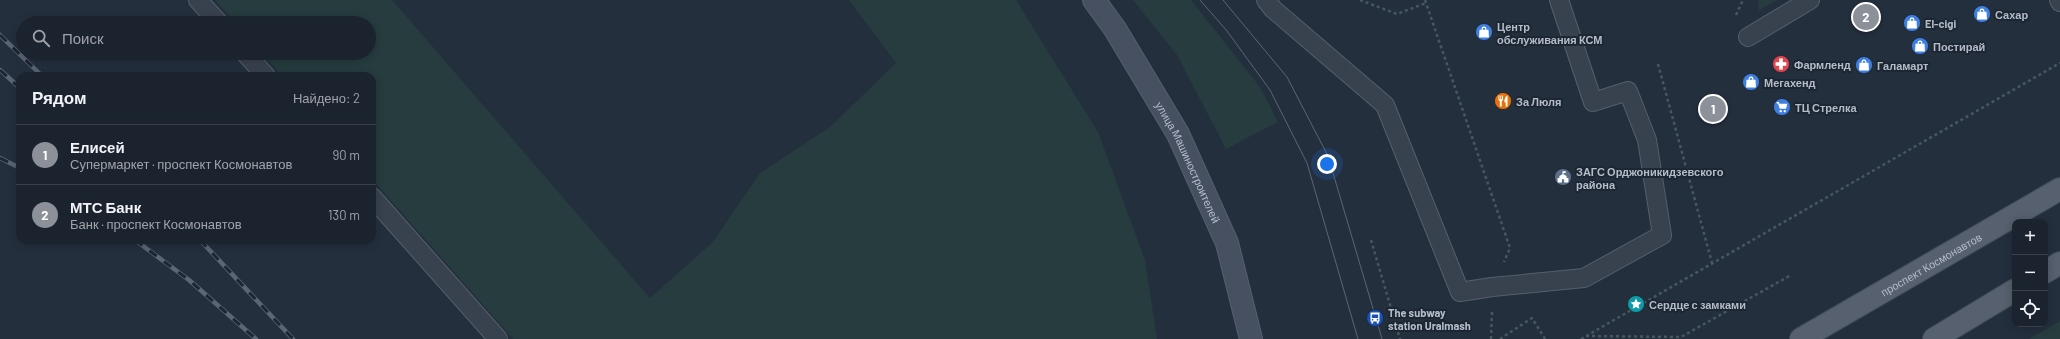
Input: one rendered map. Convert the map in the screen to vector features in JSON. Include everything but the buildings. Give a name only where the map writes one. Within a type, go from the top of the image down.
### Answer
[{"type":"main road","name":"улица Машиностроителей","points":[[1094,0],[1115,29],[1178,134],[1227,243],[1251,339]]},
{"type":"main road","name":"проспект Космонавтов","points":[[1801,339],[2060,189]]},
{"type":"main road","points":[[2048,270],[2060,263]]},
{"type":"main road","points":[[1934,339],[2013,291]]},
{"type":"lane","points":[[198,0],[213,16]]},
{"type":"lane","points":[[1266,0],[1273,8],[1385,105],[1460,292],[1492,286],[1584,278],[1662,235],[1647,140],[1628,91],[1593,102],[1559,0]]},
{"type":"lane","points":[[1748,37],[1810,0]]},
{"type":"lane","points":[[251,60],[262,72]]},
{"type":"lane","points":[[376,201],[498,339]]},
{"type":"path","points":[[1360,0],[1397,14],[1425,2],[1510,248],[1492,286],[1491,339]]},
{"type":"path","points":[[1581,339],[2060,63]]},
{"type":"path","points":[[1658,64],[1712,263]]},
{"type":"path","points":[[1371,240],[1400,339]]},
{"type":"path","points":[[1586,336],[1681,337],[1791,275]]},
{"type":"path","points":[[1500,339],[1532,318],[1545,339]]},
{"type":"green space","points":[[215,0],[392,0],[650,298],[712,243],[760,173],[830,127],[896,63],[849,0],[1016,0],[1098,132],[1145,260],[1157,339],[513,339],[376,184],[376,72],[278,72],[267,60],[376,60],[376,16],[229,16]]},
{"type":"green space","points":[[1133,0],[1191,0],[1260,87],[1278,122],[1226,149],[1177,55]]},
{"type":"green space","points":[[1758,0],[1778,0],[1759,10]]},
{"type":"green space","points":[[2060,321],[2060,339],[2029,339]]},
{"type":"tram line","points":[[1200,0],[1227,31],[1270,90],[1307,163],[1358,339]]},
{"type":"tram line","points":[[1223,0],[1287,77],[1328,156],[1382,339]]},
{"type":"railway","points":[[0,35],[16,51]]},
{"type":"railway","points":[[26,60],[38,72]]},
{"type":"railway","points":[[0,70],[16,84]]},
{"type":"railway","points":[[0,158],[16,166]]},
{"type":"railway","points":[[140,244],[189,280],[256,339]]},
{"type":"railway","points":[[204,244],[293,339]]},
{"type":"place","name":"Сахар","points":[[1982,14]]},
{"type":"place","name":"МТС Банк","points":[[1866,17]]},
{"type":"place","name":"El-cigi","points":[[1912,23]]},
{"type":"place","name":"Центр обслуживания КСМ","points":[[1484,32]]},
{"type":"place","name":"Постирай","points":[[1920,46]]},
{"type":"place","name":"Фармленд","points":[[1781,64]]},
{"type":"place","name":"Галамарт","points":[[1864,65]]},
{"type":"place","name":"Мегахенд","points":[[1751,82]]},
{"type":"place","name":"За Люля","points":[[1503,101]]},
{"type":"place","name":"ТЦ Стрелка","points":[[1782,107]]},
{"type":"place","name":"Елисей","points":[[1713,109]]},
{"type":"place","name":"ЗАГС Орджоникидзевского района","points":[[1563,177]]},
{"type":"place","name":"Сердце с замками","points":[[1636,304]]},
{"type":"place","name":"The subway station Uralmash","points":[[1375,318]]}]
